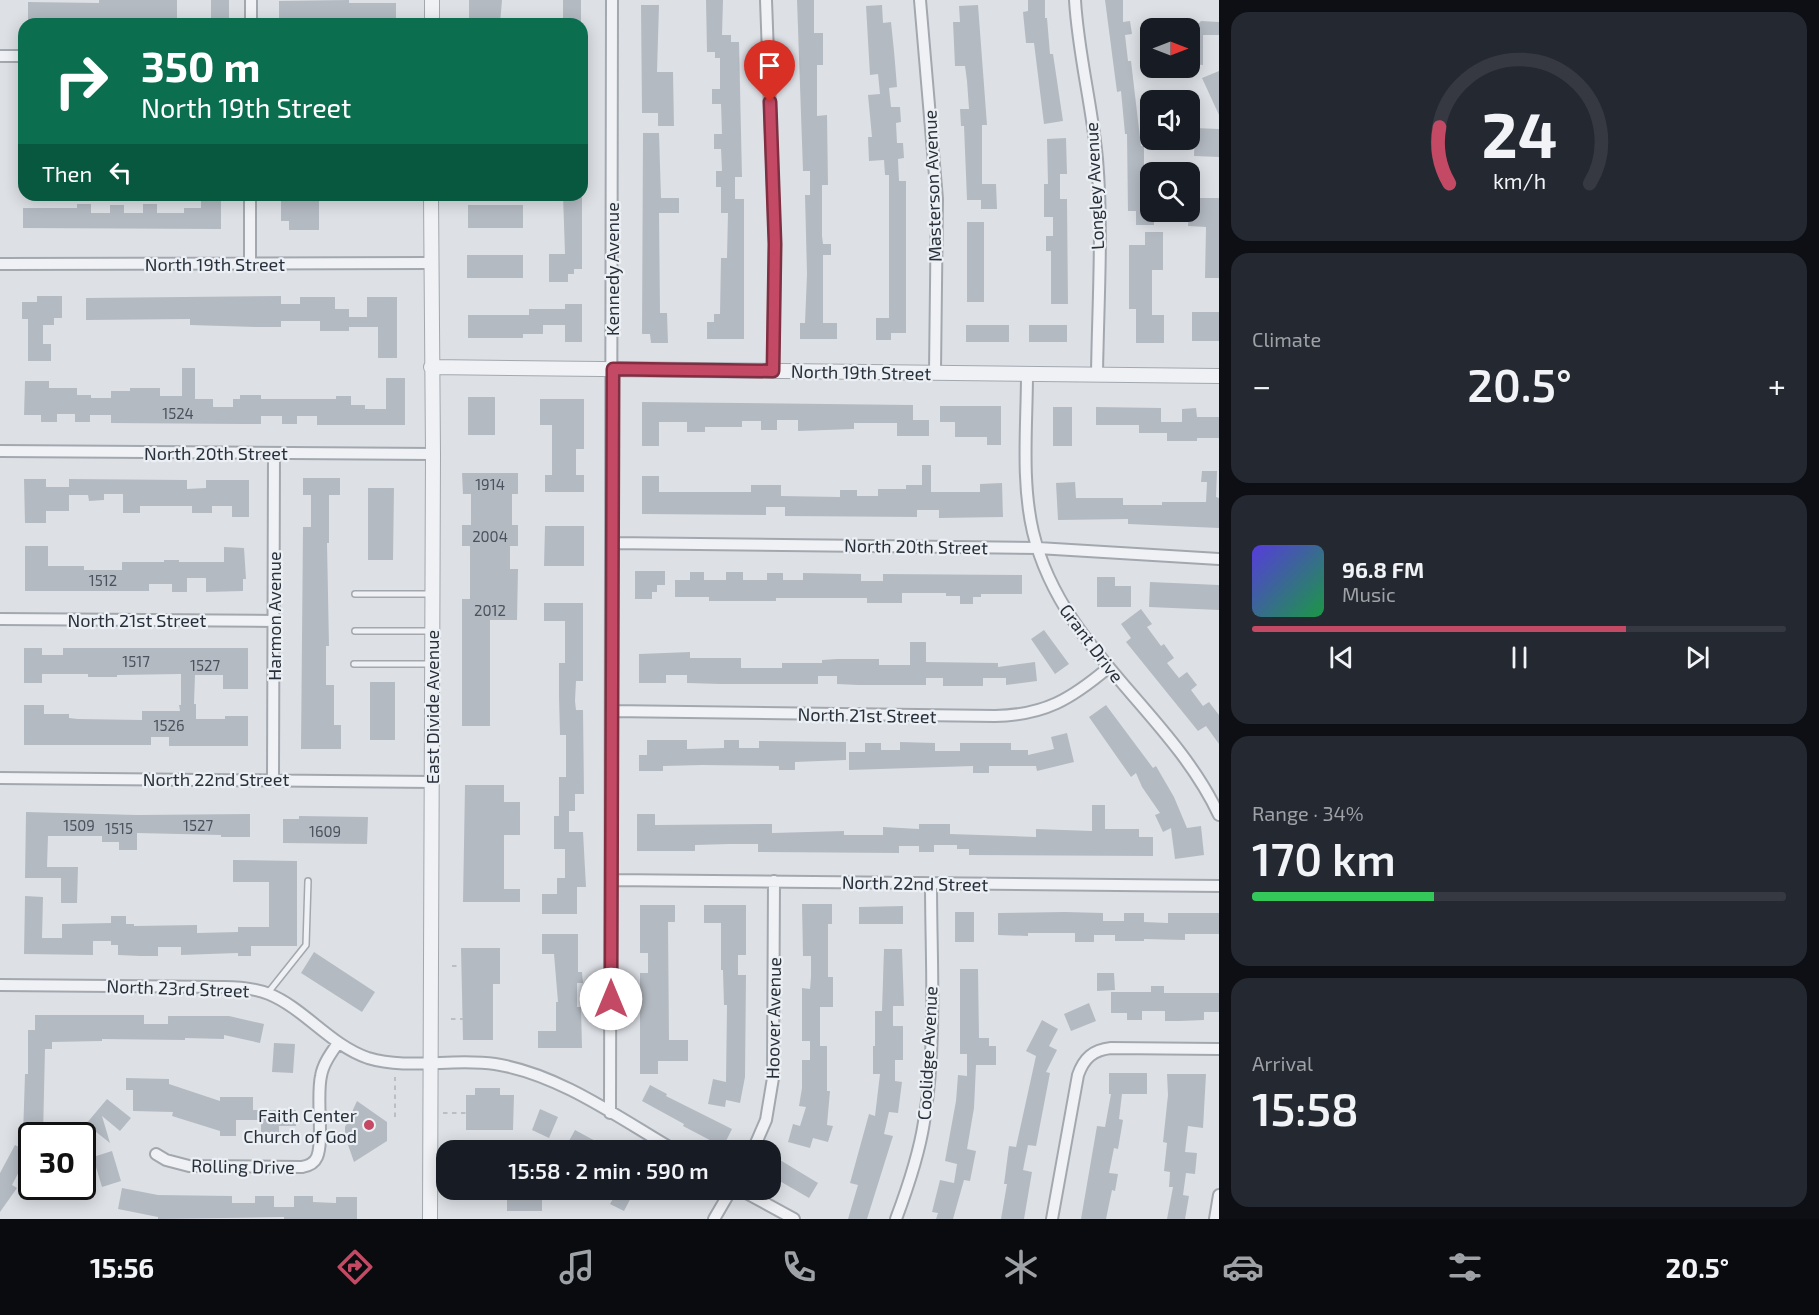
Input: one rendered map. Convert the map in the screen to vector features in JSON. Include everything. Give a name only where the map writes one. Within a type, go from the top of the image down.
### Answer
[{"type":"street","points":[[251,0],[251,18]]},
{"type":"street","points":[[432,0],[432,18]]},
{"type":"street","name":"Kennedy Avenue","points":[[610,1113],[612,0]]},
{"type":"street","points":[[766,0],[775,244],[773,371]]},
{"type":"street","name":"Masterson Avenue","points":[[920,0],[936,199],[935,372]]},
{"type":"street","name":"Longley Avenue","points":[[1075,0],[1078,35],[1097,159],[1099,193],[1097,374]]},
{"type":"street","points":[[0,56],[18,56]]},
{"type":"street","points":[[250,201],[250,264]]},
{"type":"street","name":"East Divide Avenue","points":[[430,1219],[433,454],[431,201]]},
{"type":"street","name":"North 19th Street","points":[[0,264],[430,263]]},
{"type":"street","name":"North 19th Street","points":[[431,367],[1219,376]]},
{"type":"street","name":"Grant Drive","points":[[1027,374],[1027,489],[1030,518],[1049,577],[1062,605],[1079,631],[1185,759],[1206,790],[1219,815]]},
{"type":"street","name":"North 20th Street","points":[[0,451],[433,454]]},
{"type":"street","name":"Harmon Avenue","points":[[273,780],[274,453]]},
{"type":"street","name":"North 20th Street","points":[[612,543],[1038,548],[1219,558]]},
{"type":"street","name":"North 21st Street","points":[[0,619],[274,621]]},
{"type":"street","name":"North 21st Street","points":[[611,711],[995,716],[1023,714],[1062,702],[1085,688],[1108,668]]},
{"type":"street","name":"North 22nd Street","points":[[0,778],[432,782]]},
{"type":"street","name":"North 22nd Street","points":[[611,880],[1219,886]]},
{"type":"street","name":"Hoover Avenue","points":[[757,1140],[766,1120],[773,1078],[774,881]]},
{"type":"street","name":"Coolidge Avenue","points":[[896,1219],[920,1147],[928,1100],[931,1051],[931,883]]},
{"type":"street","name":"North 23rd Street","points":[[0,985],[246,988],[267,994],[295,1010],[357,1054],[381,1061],[480,1062],[521,1070],[568,1089],[657,1140]]},
{"type":"street","name":"Rolling Drive","points":[[156,1154],[172,1162],[189,1166],[309,1166],[314,1162],[319,1150],[321,1073],[338,1042]]},
{"type":"street","points":[[1052,1219],[1078,1075],[1084,1060],[1096,1051],[1111,1048],[1219,1049]]},
{"type":"street","points":[[1215,1219],[1219,1195]]},
{"type":"street","points":[[714,1219],[725,1200]]},
{"type":"street","points":[[759,1200],[794,1219]]},
{"type":"lane","points":[[355,594],[432,594]]},
{"type":"lane","points":[[355,631],[432,631]]},
{"type":"lane","points":[[354,664],[432,664]]},
{"type":"lane","points":[[267,994],[306,945],[308,880]]},
{"type":"path","points":[[452,966],[461,966]]},
{"type":"path","points":[[451,1019],[463,1019]]},
{"type":"path","points":[[395,1077],[395,1117]]},
{"type":"path","points":[[431,1113],[466,1113]]},
{"type":"building","points":[[99,0],[177,0],[177,18],[28,18],[28,2],[99,3]]},
{"type":"building","points":[[211,0],[229,0],[229,18],[211,18]]},
{"type":"building","points":[[349,0],[349,3],[396,3],[396,18],[279,18],[279,1]]},
{"type":"building","points":[[469,0],[502,0],[500,18],[469,18]]},
{"type":"building","points":[[563,0],[581,0],[581,18],[563,18]]},
{"type":"building","points":[[706,0],[723,0],[722,35],[731,35],[731,42],[739,42],[742,177],[735,177],[735,199],[744,199],[744,339],[707,339],[707,322],[714,322],[714,314],[720,314],[721,258],[727,258],[728,213],[721,213],[721,187],[716,187],[716,171],[722,171],[721,149],[714,149],[714,134],[722,134],[721,104],[712,104],[712,89],[720,89],[720,58],[715,58],[715,52],[707,52]]},
{"type":"building","points":[[797,0],[814,0],[814,33],[823,33],[823,65],[817,65],[817,116],[827,115],[828,185],[822,185],[822,236],[823,244],[831,244],[831,255],[823,255],[823,323],[837,323],[837,339],[800,339],[800,323],[805,323],[807,274],[805,195],[810,195],[810,171],[803,171]]},
{"type":"building","points":[[1028,0],[1045,0],[1050,54],[1053,54],[1063,121],[1044,124],[1034,43],[1026,43],[1023,12],[1028,11]]},
{"type":"building","points":[[1105,0],[1123,0],[1123,22],[1130,21],[1132,34],[1125,35],[1128,61],[1131,61],[1140,150],[1144,150],[1144,162],[1140,162],[1140,222],[1154,222],[1154,225],[1136,225],[1136,211],[1128,211],[1127,134],[1125,134],[1121,91],[1117,92]]},
{"type":"building","points":[[641,5],[659,5],[657,72],[673,72],[674,126],[658,126],[658,113],[642,113]]},
{"type":"building","points":[[882,5],[883,23],[891,22],[894,51],[897,87],[889,88],[891,107],[900,107],[901,122],[896,123],[897,143],[903,143],[904,158],[898,159],[899,181],[906,181],[906,333],[891,333],[891,340],[876,340],[876,318],[889,318],[889,175],[885,175],[884,160],[869,161],[868,137],[872,137],[868,95],[880,94],[878,74],[870,75],[866,6]]},
{"type":"building","points":[[978,5],[987,125],[982,125],[982,184],[996,184],[997,209],[981,209],[981,200],[967,200],[964,126],[961,126],[960,109],[969,109],[967,81],[965,66],[955,66],[953,22],[960,22],[959,6]]},
{"type":"building","points":[[1200,22],[1219,22],[1219,35],[1203,35],[1203,65],[1200,65]]},
{"type":"building","points":[[1219,71],[1219,115],[1202,78]]},
{"type":"building","points":[[1200,128],[1219,129],[1219,157],[1194,156],[1194,150],[1200,150]]},
{"type":"building","points":[[643,133],[659,133],[661,198],[679,198],[679,213],[659,213],[660,313],[667,313],[668,343],[651,343],[650,334],[642,334]]},
{"type":"building","points":[[1066,138],[1067,174],[1060,174],[1060,199],[1067,199],[1068,304],[1051,304],[1051,251],[1046,251],[1046,236],[1053,236],[1053,217],[1044,217],[1044,184],[1048,184],[1047,139]]},
{"type":"building","points":[[1200,198],[1219,198],[1219,278],[1205,278],[1206,227],[1188,226],[1188,222],[1200,222]]},
{"type":"building","points":[[201,201],[221,201],[221,229],[23,228],[23,208],[77,208],[77,204],[91,204],[91,213],[110,213],[110,205],[124,205],[124,213],[143,213],[143,204],[157,204],[157,213],[184,213],[184,208],[201,208]]},
{"type":"building","points":[[281,201],[319,201],[319,230],[289,230],[289,221],[281,221]]},
{"type":"building","points":[[563,201],[582,201],[582,269],[574,269],[574,274],[568,274],[568,282],[549,282],[549,254],[565,254]]},
{"type":"building","points":[[468,205],[523,205],[523,228],[468,228]]},
{"type":"building","points":[[967,222],[984,222],[984,302],[967,302]]},
{"type":"building","points":[[1145,232],[1163,232],[1163,270],[1152,270],[1152,315],[1164,315],[1164,343],[1136,343],[1136,309],[1129,309],[1129,245],[1145,245]]},
{"type":"building","points":[[467,255],[523,255],[523,278],[467,278]]},
{"type":"building","points":[[37,296],[62,296],[62,318],[54,318],[54,325],[43,325],[43,344],[51,344],[51,361],[28,361],[28,319],[22,319],[22,302],[37,302]]},
{"type":"building","points":[[281,296],[281,304],[300,304],[300,297],[335,297],[335,309],[349,309],[349,317],[367,317],[367,297],[397,297],[397,358],[378,358],[378,327],[349,327],[349,331],[320,331],[320,321],[281,321],[281,327],[255,327],[190,325],[190,319],[86,320],[86,298]]},
{"type":"building","points":[[565,304],[582,304],[582,342],[565,342],[565,325],[543,325],[543,334],[523,334],[523,338],[468,338],[468,315],[529,315],[529,309],[565,309]]},
{"type":"building","points":[[1192,312],[1219,312],[1219,341],[1192,341]]},
{"type":"building","points":[[966,325],[1009,325],[1009,342],[966,342]]},
{"type":"building","points":[[1029,325],[1067,325],[1067,342],[1029,342]]},
{"type":"building","points":[[182,368],[195,368],[195,399],[213,399],[213,407],[233,407],[233,399],[240,399],[240,395],[261,395],[261,399],[336,399],[336,396],[351,396],[351,405],[365,405],[365,409],[386,409],[386,378],[405,378],[405,425],[317,425],[317,416],[297,416],[297,424],[282,424],[282,416],[261,416],[261,424],[244,424],[111,423],[111,415],[90,415],[90,422],[75,422],[75,414],[57,414],[57,422],[41,422],[41,415],[24,415],[25,381],[49,381],[49,388],[77,388],[77,395],[91,395],[91,398],[111,398],[111,391],[130,391],[130,388],[160,388],[160,396],[182,396]]},
{"type":"building","points":[[468,397],[495,397],[495,435],[468,435]]},
{"type":"building","points":[[540,399],[584,399],[584,449],[576,449],[576,475],[584,475],[584,492],[545,492],[545,475],[552,475],[552,425],[540,425]]},
{"type":"building","points":[[642,402],[913,405],[913,420],[929,420],[929,436],[897,436],[897,423],[854,423],[854,429],[798,431],[798,420],[777,420],[777,430],[761,430],[761,421],[742,421],[742,427],[705,427],[705,432],[687,432],[687,422],[659,422],[659,446],[642,446]]},
{"type":"building","points":[[940,406],[1001,406],[1001,445],[987,445],[987,437],[955,437],[955,422],[940,422]]},
{"type":"building","points":[[1053,407],[1072,407],[1072,446],[1053,446]]},
{"type":"building","points":[[1096,407],[1161,408],[1161,422],[1182,422],[1182,409],[1196,408],[1197,417],[1219,417],[1219,438],[1167,441],[1167,433],[1139,433],[1139,425],[1096,425]]},
{"type":"building","points":[[922,465],[931,465],[931,492],[980,492],[980,484],[1002,483],[1003,517],[939,518],[939,510],[917,510],[917,517],[785,516],[785,507],[766,507],[766,515],[642,514],[642,476],[659,476],[659,492],[751,492],[751,485],[781,485],[781,496],[840,497],[840,490],[857,490],[857,496],[878,496],[878,489],[906,489],[906,485],[922,485]]},
{"type":"building","points":[[1202,471],[1217,471],[1216,497],[1219,498],[1219,528],[1128,524],[1128,519],[1058,520],[1056,483],[1075,482],[1076,498],[1123,498],[1123,505],[1206,502],[1207,482],[1201,482]]},
{"type":"building","points":[[462,473],[518,473],[518,494],[512,494],[512,525],[518,525],[518,546],[510,546],[510,569],[518,569],[517,620],[490,620],[490,726],[462,726],[462,599],[470,599],[470,546],[462,546],[462,525],[471,525],[471,494],[463,494]]},
{"type":"building","points":[[303,478],[340,478],[340,495],[329,495],[329,543],[327,543],[329,646],[326,646],[326,685],[334,685],[334,725],[341,725],[341,749],[301,749],[303,527],[311,527],[311,495],[303,495]]},
{"type":"building","points":[[24,479],[46,479],[46,487],[69,487],[69,479],[187,480],[187,489],[206,488],[206,480],[249,480],[249,517],[232,517],[232,506],[212,506],[212,513],[192,513],[192,506],[140,506],[140,513],[123,513],[123,494],[104,494],[104,500],[89,501],[88,495],[69,495],[69,511],[46,511],[46,523],[25,523]]},
{"type":"building","points":[[368,488],[394,488],[393,560],[368,560]]},
{"type":"building","points":[[545,526],[584,526],[584,566],[544,566]]},
{"type":"building","points":[[25,546],[48,546],[48,566],[84,566],[84,570],[122,570],[122,562],[179,560],[179,562],[224,562],[224,547],[244,548],[246,579],[243,579],[243,591],[206,592],[206,578],[187,578],[187,592],[172,592],[172,584],[149,584],[149,591],[25,591]]},
{"type":"building","points":[[635,571],[665,571],[665,585],[657,585],[657,592],[652,592],[652,599],[635,599]]},
{"type":"building","points":[[690,572],[704,572],[704,580],[726,580],[726,572],[743,572],[743,580],[767,580],[767,573],[783,573],[783,580],[803,580],[803,573],[861,574],[861,581],[883,581],[883,574],[1022,575],[1022,594],[981,594],[981,597],[973,597],[973,604],[960,604],[960,596],[946,596],[946,593],[902,593],[902,603],[867,603],[867,598],[709,601],[709,597],[675,597],[675,580],[690,580]]},
{"type":"building","points":[[1097,577],[1115,577],[1115,586],[1131,586],[1131,607],[1097,607]]},
{"type":"building","points":[[1150,582],[1219,585],[1219,610],[1149,607]]},
{"type":"building","points":[[544,603],[583,603],[583,681],[576,681],[575,701],[576,710],[583,710],[584,794],[575,794],[575,811],[569,811],[569,832],[583,832],[586,887],[577,887],[577,914],[542,914],[542,894],[557,894],[557,878],[565,878],[565,849],[554,849],[554,816],[559,816],[559,777],[566,777],[566,735],[560,735],[559,697],[559,663],[565,663],[565,621],[544,621]]},
{"type":"building","points":[[1141,609],[1152,624],[1147,627],[1161,646],[1164,644],[1174,658],[1167,663],[1179,678],[1187,672],[1197,685],[1191,690],[1203,706],[1209,702],[1219,715],[1219,744],[1206,726],[1198,731],[1126,642],[1131,638],[1121,624]]},
{"type":"building","points":[[1044,630],[1069,664],[1055,674],[1031,639]]},
{"type":"building","points":[[910,642],[926,642],[926,662],[998,663],[998,667],[1035,662],[1037,681],[1006,685],[1006,678],[983,678],[983,686],[943,686],[943,678],[926,678],[926,685],[858,685],[837,684],[837,676],[818,676],[818,684],[720,684],[687,683],[687,675],[666,675],[666,683],[639,683],[639,654],[690,652],[690,658],[741,658],[741,668],[782,668],[782,663],[822,663],[822,660],[837,659],[879,659],[879,665],[910,665]]},
{"type":"building","points":[[24,648],[42,648],[42,655],[63,655],[63,648],[248,648],[248,689],[223,689],[223,675],[195,675],[194,704],[196,704],[196,719],[248,716],[248,746],[169,746],[169,737],[151,737],[151,745],[24,745],[24,705],[44,705],[44,714],[69,714],[69,718],[142,720],[142,711],[180,711],[181,674],[88,677],[88,674],[42,674],[42,683],[24,683]]},
{"type":"building","points":[[370,682],[395,682],[395,740],[370,740]]},
{"type":"building","points":[[1106,705],[1153,768],[1156,766],[1174,797],[1187,828],[1201,826],[1204,855],[1175,859],[1171,828],[1163,832],[1155,815],[1160,813],[1142,787],[1136,773],[1131,777],[1089,717]]},
{"type":"building","points":[[1067,733],[1074,762],[1037,771],[1036,766],[989,766],[989,773],[973,773],[973,766],[849,770],[849,752],[865,752],[865,743],[881,743],[881,750],[900,750],[900,742],[935,743],[935,751],[960,751],[960,743],[1011,743],[1011,750],[1028,750],[1028,755],[1054,749],[1051,737]]},
{"type":"building","points":[[647,740],[687,740],[687,749],[724,748],[724,740],[739,740],[739,748],[759,748],[759,741],[846,742],[846,760],[795,762],[795,770],[779,770],[779,766],[702,765],[663,766],[663,771],[639,771],[639,755],[647,755]]},
{"type":"building","points":[[465,785],[504,785],[504,802],[520,802],[520,835],[504,835],[504,889],[520,889],[520,902],[463,902]]},
{"type":"building","points":[[1092,805],[1105,805],[1105,829],[1139,829],[1139,837],[1153,837],[1153,856],[969,855],[969,849],[957,849],[957,845],[934,845],[934,852],[919,852],[919,846],[899,846],[899,853],[758,852],[758,844],[695,845],[695,851],[637,851],[637,814],[655,814],[655,825],[772,824],[772,833],[844,831],[844,835],[883,835],[883,827],[919,829],[919,824],[950,824],[950,834],[1036,837],[1036,829],[1092,831]]},
{"type":"building","points":[[26,812],[137,815],[250,814],[250,837],[137,833],[137,850],[119,850],[119,842],[102,842],[102,836],[48,836],[47,867],[78,867],[77,903],[61,903],[61,878],[25,878]]},
{"type":"building","points":[[299,816],[368,817],[367,844],[283,843],[283,819],[299,819]]},
{"type":"building","points":[[233,860],[297,861],[297,946],[251,946],[251,956],[238,956],[238,953],[181,955],[181,947],[158,947],[158,956],[140,956],[118,955],[118,945],[111,945],[111,941],[93,941],[93,955],[24,954],[25,896],[43,897],[42,938],[62,938],[62,924],[111,923],[111,916],[126,916],[126,924],[134,924],[134,926],[197,925],[197,933],[238,932],[238,927],[269,927],[269,882],[233,882]]},
{"type":"building","points":[[802,904],[832,904],[832,924],[828,924],[828,977],[833,977],[833,1007],[820,1007],[820,1046],[827,1046],[827,1091],[830,1091],[827,1125],[833,1126],[828,1142],[813,1138],[810,1148],[788,1142],[793,1124],[800,1126],[806,1107],[799,1106],[802,1088],[802,1060],[810,1060],[810,1041],[802,1041],[802,988],[810,989],[811,956],[803,956]]},
{"type":"building","points":[[640,905],[675,905],[675,922],[668,922],[669,1040],[688,1040],[688,1061],[658,1061],[658,1074],[640,1074],[640,973],[648,973],[648,953],[640,953]]},
{"type":"building","points":[[704,905],[746,905],[746,955],[738,955],[738,975],[746,975],[745,1077],[740,1103],[726,1100],[725,1107],[708,1104],[713,1079],[726,1082],[727,1005],[724,1005],[723,970],[721,970],[721,923],[704,923]]},
{"type":"building","points":[[903,906],[903,924],[859,924],[859,907]]},
{"type":"building","points":[[955,912],[974,912],[974,942],[955,942]]},
{"type":"building","points":[[998,913],[1103,913],[1103,921],[1124,921],[1124,913],[1144,913],[1144,922],[1168,923],[1168,913],[1219,913],[1219,934],[1185,934],[1185,940],[1144,939],[1144,941],[1115,941],[1115,935],[1094,935],[1094,942],[1075,942],[1075,933],[998,935]]},
{"type":"building","points":[[542,934],[578,934],[578,972],[582,972],[583,983],[577,983],[577,1007],[581,1007],[582,1048],[538,1048],[538,1031],[556,1031],[556,1002],[558,1002],[554,954],[542,954]]},
{"type":"building","points":[[461,948],[500,948],[500,984],[493,984],[493,1040],[463,1040]]},
{"type":"building","points":[[884,949],[902,949],[904,1006],[893,1006],[893,1026],[903,1026],[903,1060],[895,1060],[895,1081],[902,1082],[898,1113],[889,1112],[884,1134],[893,1136],[867,1219],[848,1219],[858,1185],[850,1183],[869,1114],[875,1116],[880,1074],[873,1074],[873,1046],[875,1046],[875,1011],[882,1011]]},
{"type":"building","points":[[314,952],[375,992],[362,1012],[301,973]]},
{"type":"building","points":[[960,969],[978,969],[979,1038],[989,1038],[989,1046],[996,1046],[996,1065],[976,1065],[974,1108],[967,1149],[976,1151],[970,1181],[964,1180],[953,1219],[936,1219],[938,1213],[932,1212],[940,1180],[954,1183],[957,1164],[945,1161],[956,1101],[958,1075],[967,1076],[967,1054],[960,1054]]},
{"type":"building","points":[[1097,973],[1114,973],[1115,990],[1097,991]]},
{"type":"building","points":[[1151,986],[1164,986],[1164,993],[1219,993],[1219,1012],[1204,1012],[1204,1020],[1180,1021],[1165,1021],[1165,1011],[1142,1011],[1142,1020],[1127,1020],[1127,1013],[1111,1013],[1111,992],[1151,992]]},
{"type":"building","points":[[1089,1003],[1096,1021],[1071,1031],[1064,1014]]},
{"type":"building","points":[[35,1015],[144,1015],[144,1024],[168,1024],[168,1016],[229,1016],[264,1024],[260,1043],[224,1035],[224,1039],[102,1039],[102,1041],[52,1042],[52,1049],[45,1049],[43,1122],[23,1122],[25,1074],[28,1074],[28,1030],[35,1030]]},
{"type":"building","points":[[1042,1020],[1058,1029],[1049,1046],[1057,1050],[1046,1072],[1050,1073],[1036,1146],[1028,1145],[1023,1170],[1032,1172],[1024,1219],[1001,1219],[1007,1184],[1004,1184],[1009,1146],[1016,1147],[1036,1056],[1026,1051]]},
{"type":"building","points":[[274,1043],[295,1044],[293,1073],[272,1072]]},
{"type":"building","points":[[1109,1073],[1147,1073],[1147,1094],[1122,1094],[1119,1119],[1123,1120],[1118,1149],[1114,1148],[1109,1173],[1118,1174],[1106,1219],[1081,1219],[1097,1126],[1105,1127],[1111,1094],[1109,1094]]},
{"type":"building","points":[[1167,1074],[1206,1074],[1203,1128],[1188,1126],[1185,1152],[1197,1153],[1195,1174],[1186,1173],[1183,1195],[1189,1196],[1185,1219],[1167,1219],[1173,1187],[1169,1187],[1170,1172],[1164,1171],[1167,1143],[1163,1142],[1168,1095]]},
{"type":"building","points":[[126,1078],[169,1079],[169,1084],[220,1101],[220,1097],[253,1097],[253,1110],[296,1110],[296,1126],[279,1126],[279,1135],[261,1135],[261,1120],[236,1120],[236,1136],[220,1136],[220,1131],[172,1116],[173,1112],[133,1111],[133,1090],[126,1090]]},
{"type":"building","points":[[650,1085],[667,1094],[666,1096],[732,1129],[726,1140],[710,1140],[642,1101]]},
{"type":"building","points":[[475,1088],[500,1088],[500,1095],[514,1095],[513,1130],[466,1130],[466,1095],[475,1095]]},
{"type":"building","points":[[107,1099],[131,1118],[120,1131],[102,1116],[110,1143],[96,1132],[96,1122],[88,1122]]},
{"type":"building","points":[[357,1101],[387,1122],[387,1141],[354,1162],[345,1136],[345,1127]]},
{"type":"building","points":[[540,1109],[558,1117],[549,1138],[532,1130]]},
{"type":"building","points":[[575,1130],[594,1140],[570,1140]]},
{"type":"building","points":[[15,1145],[18,1147],[18,1174],[12,1185],[17,1188],[0,1212],[0,1173]]},
{"type":"building","points":[[112,1151],[121,1181],[102,1187],[96,1167],[96,1156]]},
{"type":"building","points":[[781,1161],[818,1183],[809,1198],[781,1182]]},
{"type":"building","points":[[122,1188],[158,1195],[232,1196],[232,1203],[255,1203],[255,1196],[274,1196],[274,1207],[294,1207],[294,1196],[313,1196],[313,1202],[336,1203],[336,1197],[357,1197],[357,1219],[284,1219],[284,1217],[158,1219],[158,1217],[118,1209]]},
{"type":"building","points":[[507,1200],[542,1200],[542,1211],[507,1211]]},
{"type":"building","points":[[612,1200],[630,1200],[624,1211],[610,1204]]},
{"type":"place","name":"Faith Center Church of God","points":[[369,1125]]},
{"type":"route","points":[[611,999],[613,369],[773,371],[775,244],[770,102]]}]
